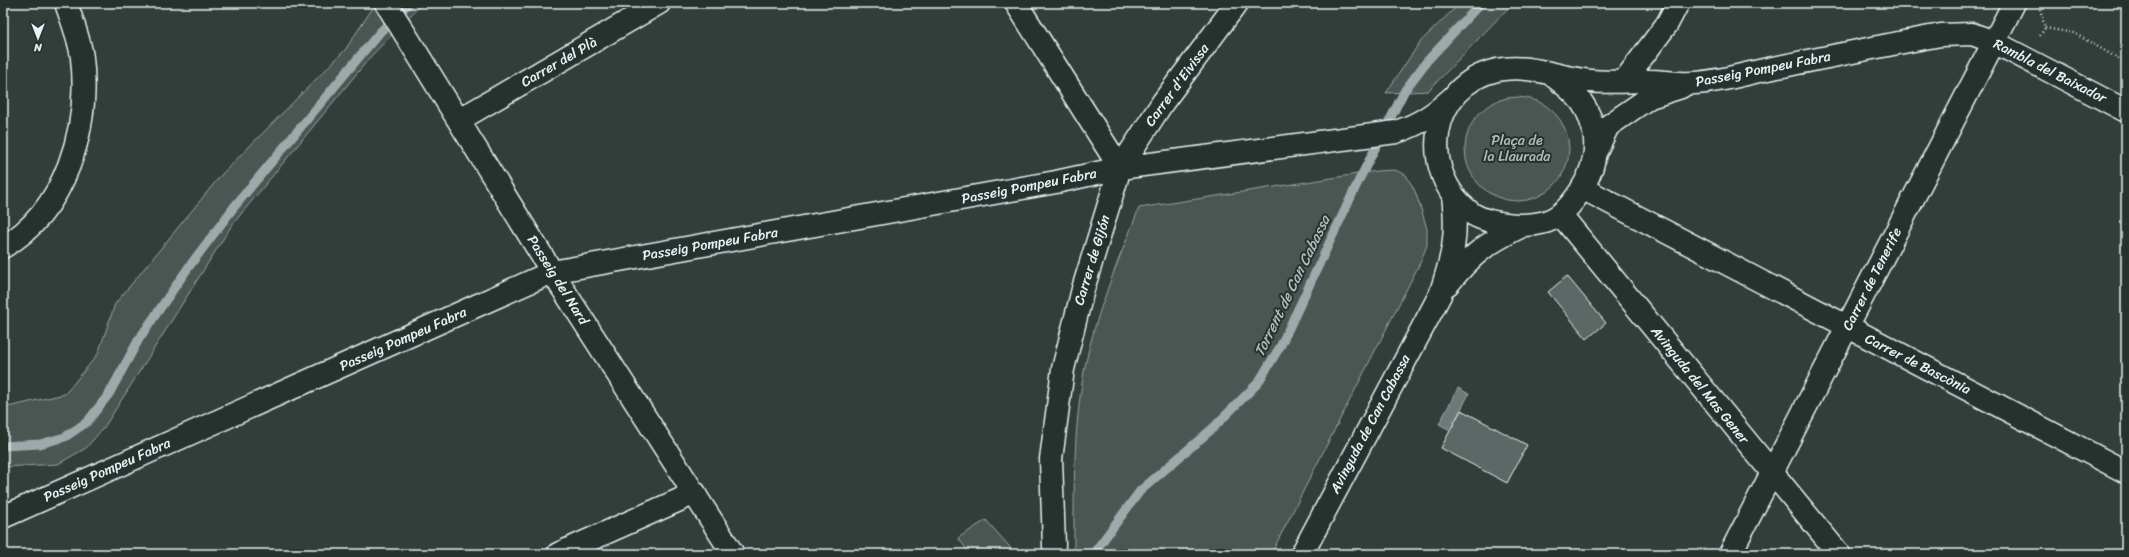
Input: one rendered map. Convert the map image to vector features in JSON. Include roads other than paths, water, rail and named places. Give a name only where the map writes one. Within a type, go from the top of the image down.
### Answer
[{"type":"street","points":[[3,247],[12,241],[41,215],[67,173],[81,122],[84,90],[82,57],[66,3]]},
{"type":"street","name":"Passeig del Nard","points":[[386,3],[552,272],[733,554]]},
{"type":"street","name":"Carrer del Plà","points":[[459,120],[659,3]]},
{"type":"street","points":[[1016,3],[1120,168]]},
{"type":"street","name":"Carrer d'Eivissa","points":[[1120,168],[1163,102],[1237,3]]},
{"type":"street","points":[[1624,81],[1667,24],[1678,3]]},
{"type":"street","name":"Carrer de Tenerife","points":[[1730,554],[2014,3]]},
{"type":"street","name":"Passeig Pompeu Fabra","points":[[1552,75],[1591,81],[1692,84],[1935,36],[1972,34]]},
{"type":"street","name":"Rambla del Baixador","points":[[1972,34],[1994,42],[2126,111]]},
{"type":"street","points":[[1596,150],[1593,126],[1587,108],[1574,92],[1552,75],[1513,66],[1485,72],[1472,79],[1452,98],[1440,121],[1436,148],[1440,173],[1453,195],[1472,214],[1500,224],[1525,225],[1547,222],[1561,215],[1582,188],[1590,175],[1596,150],[1608,126],[1650,97],[1692,84]]},
{"type":"street","name":"Passeig Pompeu Fabra","points":[[3,517],[552,272],[1056,182],[1120,168],[1396,132],[1414,126],[1430,118],[1452,98]]},
{"type":"street","name":"Carrer de Gijón","points":[[1054,546],[1051,459],[1063,369],[1081,296],[1120,168]]},
{"type":"street","name":"Carrer de Bascònia","points":[[1582,188],[1847,328],[2126,472]]},
{"type":"street","name":"Avinguda de Can Cabassa","points":[[1440,295],[1453,250],[1456,223],[1453,195]]},
{"type":"street","name":"Avinguda del Mas Gener","points":[[1561,215],[1839,554]]},
{"type":"street","name":"Avinguda de Can Cabassa","points":[[1302,554],[1440,295],[1466,262],[1482,248],[1525,225]]},
{"type":"street","points":[[558,554],[695,493]]},
{"type":"waterway","points":[[3,446],[40,444],[65,437],[87,422],[109,394],[139,339],[188,268],[234,207],[380,32],[409,3]]},
{"type":"waterway","name":"Torrent de Can Cabassa","points":[[1093,554],[1140,491],[1212,429],[1258,383],[1281,345],[1359,180],[1405,90],[1427,61],[1481,3]]},
{"type":"park label","name":"Plaça de la Llaurada","points":[[1517,148]]}]
